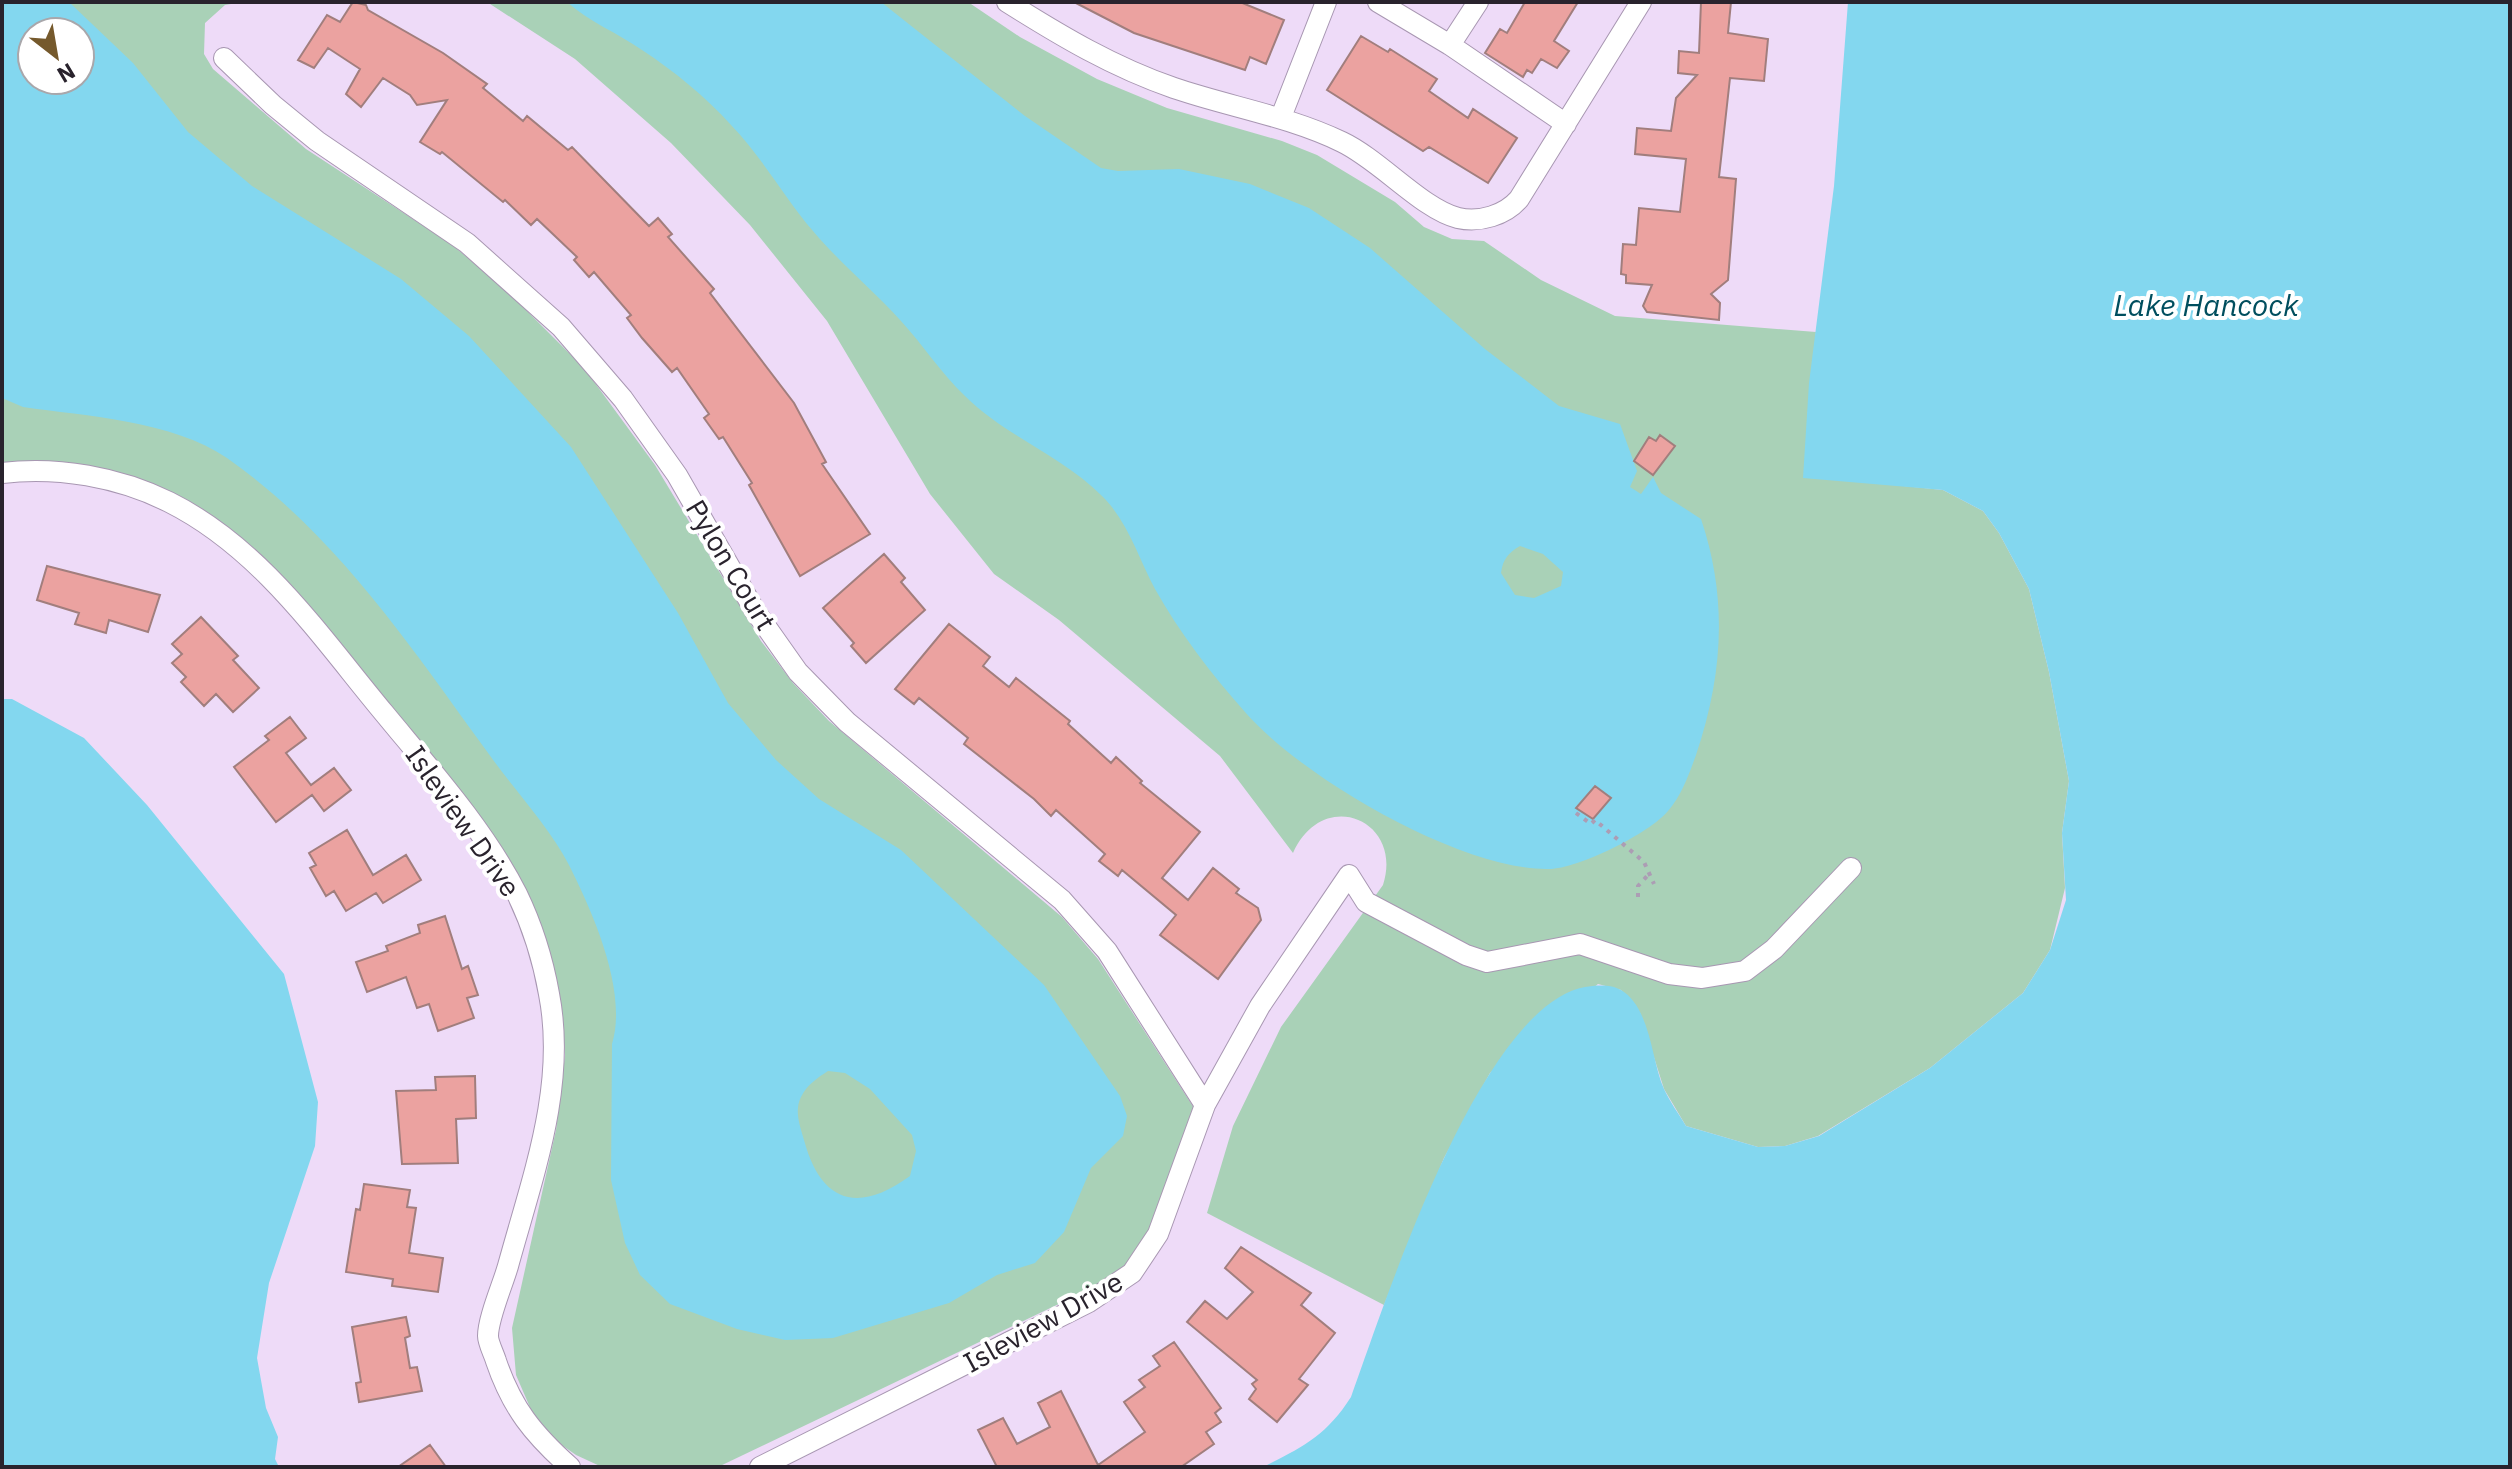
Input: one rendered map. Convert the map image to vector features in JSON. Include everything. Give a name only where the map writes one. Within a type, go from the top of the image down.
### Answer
[{"type":"street","points":[[1007,2],[1085,52],[1174,88],[1281,117],[1344,142],[1396,176],[1439,211],[1461,219],[1488,217],[1509,211],[1641,2]]},
{"type":"street","points":[[1281,117],[1326,2]]},
{"type":"street","points":[[1378,2],[1450,45],[1566,124]]},
{"type":"street","points":[[1450,45],[1478,2]]},
{"type":"street","name":"Pylon Court","points":[[224,58],[273,105],[317,141],[467,243],[561,327],[623,399],[677,475],[755,611],[798,672],[847,722],[1062,900],[1107,951],[1205,1105]]},
{"type":"street","name":"Isleview Drive","points":[[2,473],[38,470],[83,475],[139,490],[169,502],[247,554],[274,581],[408,742],[465,816],[516,893],[537,943],[550,996],[556,1052],[545,1134],[488,1336],[506,1389],[534,1435],[570,1467]]},
{"type":"street","name":"Isleview Drive","points":[[760,1467],[1089,1302],[1132,1273],[1158,1234],[1205,1105],[1260,1006],[1349,875],[1366,902],[1466,955],[1487,962],[1580,944],[1669,974],[1702,978],[1745,971],[1774,949],[1851,868]]},
{"type":"path","points":[[1576,813],[1591,824],[1595,820],[1644,862],[1654,884]]},
{"type":"path","points":[[1638,897],[1638,886],[1648,875]]},
{"type":"green space","points":[[2,2],[243,2],[225,5],[205,23],[204,54],[213,69],[306,149],[451,244],[502,286],[584,368],[655,465],[761,641],[793,683],[829,721],[1062,917],[1098,959],[1194,1108],[1150,1238],[1115,1277],[718,1467],[602,1467],[576,1455],[553,1439],[532,1412],[516,1375],[512,1328],[556,1130],[565,1055],[561,1003],[544,938],[529,897],[262,557],[219,524],[139,483],[84,466],[37,461],[2,464]]},
{"type":"green space","points":[[487,2],[968,2],[1020,37],[1097,79],[1167,108],[1282,141],[1317,155],[1395,202],[1424,227],[1452,239],[1484,241],[1541,280],[1615,316],[1816,332],[1807,421],[1885,484],[1943,490],[1983,511],[1999,533],[2029,589],[2049,672],[2069,781],[2062,833],[2065,888],[2050,950],[2023,993],[1930,1068],[1818,1136],[1785,1146],[1758,1147],[1686,1126],[1664,1089],[1640,1013],[1621,990],[1598,984],[1490,1073],[1444,1158],[1384,1305],[1207,1213],[1233,1126],[1281,1027],[1383,885],[1386,862],[1382,843],[1372,829],[1357,820],[1340,817],[1323,821],[1306,832],[1293,853],[1220,756],[1059,620],[994,574],[930,494],[827,321],[750,225],[671,143],[575,59]]},
{"type":"water","points":[[2,2],[69,2],[84,16],[16,16],[16,96],[96,96],[96,28],[133,63],[188,132],[252,186],[401,279],[469,336],[571,447],[678,613],[728,703],[776,760],[819,799],[901,850],[1044,985],[1120,1096],[1127,1116],[1123,1136],[1091,1168],[1064,1232],[1035,1263],[997,1275],[949,1303],[833,1338],[785,1340],[737,1329],[670,1304],[640,1275],[625,1243],[611,1180],[612,1044],[616,1023],[612,977],[606,953],[569,865],[542,823],[371,596],[304,522],[267,489],[227,458],[181,436],[101,417],[23,407],[2,398]],"holes":[[[828,1071],[845,1073],[870,1089],[912,1135],[916,1151],[910,1176],[891,1188],[858,1198],[844,1196],[820,1178],[811,1161],[798,1118],[801,1097],[816,1079]]]},
{"type":"water","points":[[567,2],[881,2],[1025,116],[1101,168],[1118,171],[1179,169],[1250,184],[1309,208],[1370,248],[1485,349],[1559,406],[1620,424],[1637,471],[1630,487],[1641,494],[1653,477],[1661,493],[1701,519],[1715,578],[1719,637],[1712,696],[1696,755],[1673,805],[1659,820],[1630,839],[1577,863],[1549,869],[1513,865],[1473,854],[1385,816],[1304,764],[1245,712],[1197,653],[1155,589],[1119,516],[1102,496],[965,396],[901,321],[813,231],[753,150],[711,104],[654,58]],"holes":[[[1520,546],[1543,554],[1563,572],[1561,586],[1534,598],[1515,595],[1501,573],[1507,557]]]},
{"type":"water","name":"Lake Hancock","points":[[1848,2],[2510,2],[2510,1467],[1263,1467],[1313,1439],[1332,1422],[1351,1397],[1412,1231],[1441,1164],[1474,1100],[1509,1046],[1546,1006],[1585,987],[1599,985],[1621,990],[1639,1009],[1664,1089],[1686,1126],[1758,1147],[1785,1146],[1819,1136],[1930,1068],[2023,993],[2050,950],[2066,900],[2062,833],[2069,781],[2049,672],[2029,589],[1999,533],[1983,511],[1943,490],[1803,478],[1809,383],[1834,186]]},
{"type":"water","points":[[2,699],[12,699],[84,738],[147,805],[284,974],[318,1102],[315,1146],[269,1283],[257,1358],[266,1408],[278,1437],[275,1459],[279,1467],[2,1467]]},
{"type":"building","points":[[353,2],[366,5],[368,10],[443,53],[487,84],[483,88],[523,121],[527,116],[568,150],[572,147],[649,226],[658,218],[672,234],[668,237],[714,289],[710,293],[794,403],[826,462],[822,464],[870,534],[800,576],[749,485],[752,483],[723,437],[719,439],[704,418],[709,414],[677,368],[672,372],[642,338],[627,318],[631,315],[594,272],[589,277],[574,260],[577,257],[537,219],[531,225],[505,200],[503,202],[442,152],[440,154],[420,142],[447,100],[417,105],[410,95],[383,78],[361,107],[346,94],[360,69],[328,48],[314,68],[298,60],[327,15],[340,22]]},
{"type":"building","points":[[1074,2],[1240,2],[1284,20],[1266,64],[1250,57],[1245,70],[1134,33]]},
{"type":"building","points":[[1525,2],[1578,2],[1554,41],[1569,51],[1557,68],[1541,59],[1532,73],[1527,70],[1523,77],[1485,53],[1500,29],[1507,33]]},
{"type":"building","points":[[1701,2],[1731,2],[1728,33],[1768,39],[1764,81],[1730,78],[1719,177],[1736,179],[1728,280],[1711,294],[1720,303],[1719,320],[1647,312],[1643,306],[1652,285],[1626,283],[1626,275],[1621,274],[1623,244],[1636,245],[1639,208],[1680,212],[1686,159],[1635,154],[1637,128],[1671,131],[1676,98],[1697,75],[1678,73],[1679,51],[1699,53]]},
{"type":"building","points":[[1361,36],[1388,52],[1390,49],[1437,79],[1429,91],[1468,118],[1473,109],[1517,138],[1488,183],[1429,147],[1423,151],[1327,90]]},
{"type":"building","points":[[1660,435],[1675,446],[1653,475],[1634,461],[1649,437],[1656,441]]},
{"type":"building","points":[[884,554],[905,578],[901,582],[925,610],[866,663],[851,646],[854,643],[823,608]]},
{"type":"building","points":[[47,566],[160,595],[148,632],[109,620],[106,633],[75,624],[79,613],[37,600]]},
{"type":"building","points":[[201,617],[238,656],[233,660],[259,688],[233,712],[216,694],[204,706],[181,682],[186,677],[172,663],[182,654],[172,644]]},
{"type":"building","points":[[949,624],[990,657],[983,666],[1009,687],[1016,678],[1070,721],[1068,724],[1111,763],[1116,757],[1142,781],[1140,783],[1200,832],[1162,878],[1188,900],[1213,868],[1239,889],[1236,893],[1258,908],[1261,920],[1218,979],[1160,935],[1176,915],[1122,870],[1118,876],[1099,861],[1105,854],[1056,810],[1051,816],[964,744],[968,738],[919,698],[914,704],[895,689]]},
{"type":"building","points":[[290,717],[306,738],[286,753],[311,785],[334,768],[351,790],[324,811],[312,795],[276,822],[234,767],[269,740],[265,736]]},
{"type":"building","points":[[1595,786],[1611,798],[1593,819],[1576,808]]},
{"type":"building","points":[[347,830],[373,875],[406,855],[421,880],[383,903],[376,893],[346,911],[334,891],[326,896],[310,868],[316,865],[309,853]]},
{"type":"building","points":[[445,916],[462,969],[468,966],[478,995],[467,998],[474,1018],[438,1031],[429,1004],[417,1008],[406,977],[367,992],[356,962],[388,951],[386,946],[420,933],[418,925]]},
{"type":"building","points":[[475,1076],[476,1118],[456,1119],[458,1163],[402,1164],[396,1091],[436,1090],[435,1077]]},
{"type":"building","points":[[364,1184],[410,1190],[407,1207],[416,1208],[409,1253],[443,1258],[438,1292],[392,1286],[393,1279],[346,1272],[356,1209],[360,1210]]},
{"type":"building","points":[[1241,1247],[1311,1293],[1301,1305],[1335,1333],[1299,1379],[1308,1385],[1277,1422],[1249,1399],[1256,1389],[1252,1384],[1257,1380],[1187,1322],[1205,1301],[1227,1319],[1253,1292],[1225,1268]]},
{"type":"building","points":[[406,1317],[410,1336],[405,1338],[410,1368],[417,1367],[422,1391],[359,1402],[356,1383],[361,1382],[352,1327]]},
{"type":"building","points":[[1174,1342],[1221,1408],[1215,1413],[1221,1422],[1206,1432],[1214,1444],[1181,1467],[997,1467],[978,1430],[1003,1418],[1017,1444],[1050,1427],[1038,1403],[1061,1391],[1098,1465],[1145,1432],[1124,1402],[1145,1387],[1139,1380],[1160,1366],[1153,1356]]},
{"type":"building","points":[[430,1445],[446,1467],[398,1467]]}]
